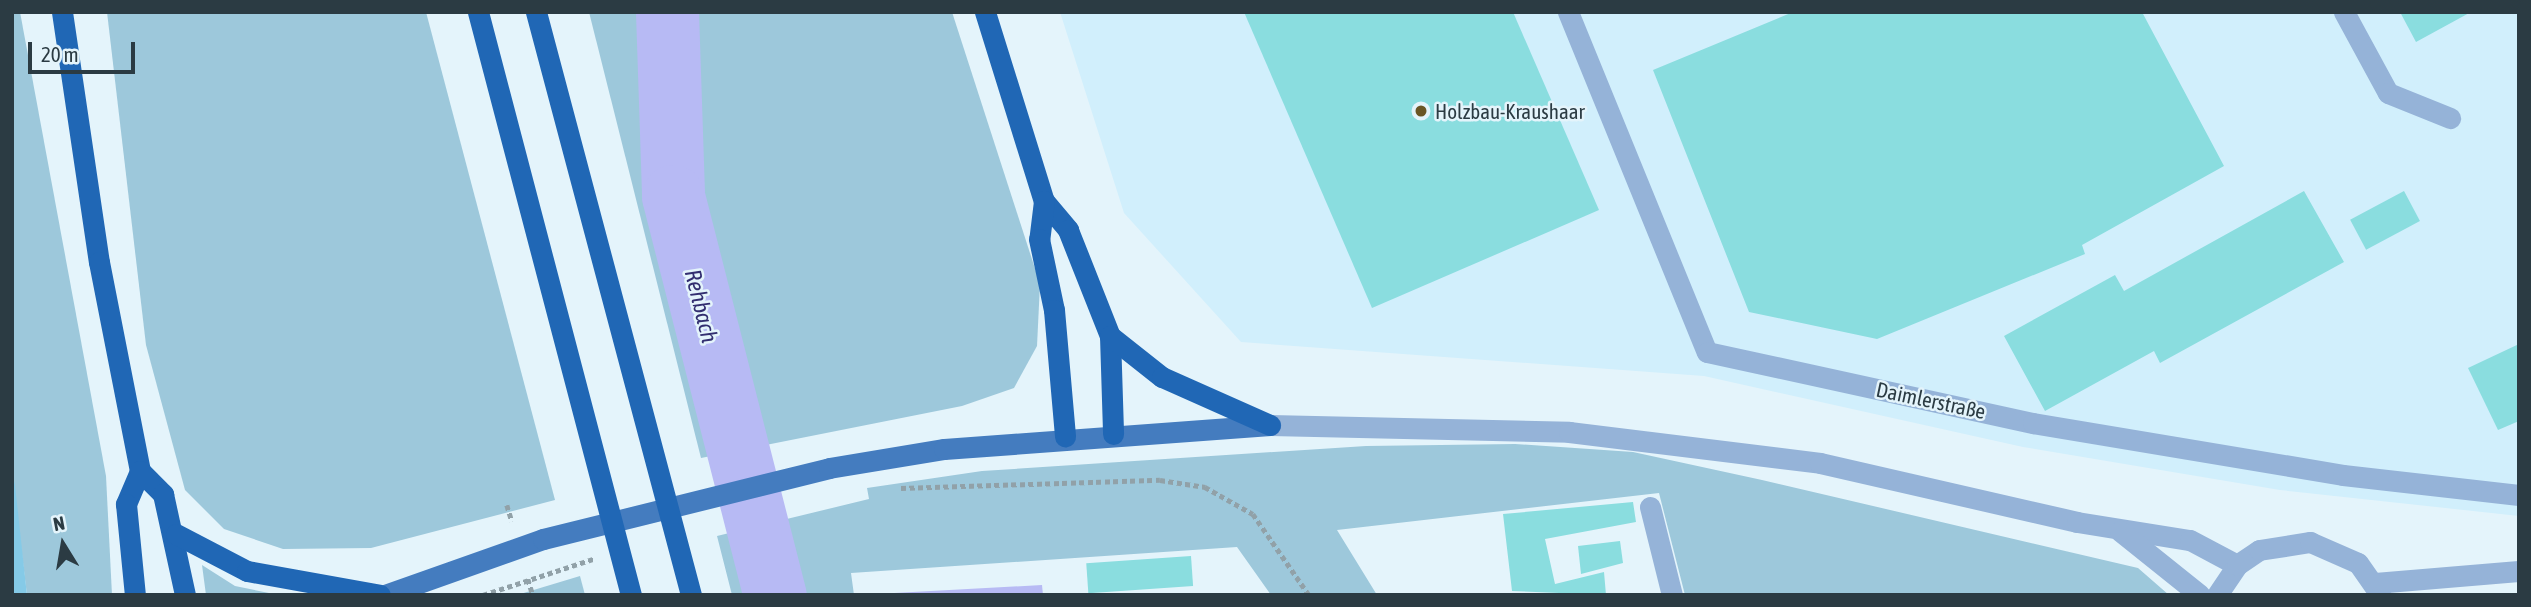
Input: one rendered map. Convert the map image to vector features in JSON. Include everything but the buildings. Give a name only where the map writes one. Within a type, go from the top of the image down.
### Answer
[{"type":"highway","points":[[62,12],[99,262],[140,471],[163,494],[176,534],[185,595]]},
{"type":"highway","points":[[475,12],[484,36],[631,595]]},
{"type":"highway","points":[[536,12],[691,595]]},
{"type":"highway","points":[[985,12],[1044,201],[1068,230],[1110,336],[1113,434]]},
{"type":"highway","points":[[1044,201],[1039,239],[1054,310],[1065,437]]},
{"type":"highway","points":[[1110,336],[1162,377],[1270,425]]},
{"type":"highway","points":[[135,595],[126,504],[140,471]]},
{"type":"highway","points":[[176,534],[247,571],[383,595]]},
{"type":"main road","points":[[383,595],[448,570],[685,499],[829,468],[1065,437],[1270,425]]},
{"type":"street","name":"Daimlerstraße","points":[[1568,12],[1707,352],[2033,423],[2343,475],[2519,495]]},
{"type":"street","points":[[2344,12],[2388,93],[2450,118]]},
{"type":"street","points":[[1270,425],[1426,425],[1694,445],[1820,463],[2118,530],[2190,540],[2237,565]]},
{"type":"street","points":[[1650,507],[1672,595]]},
{"type":"street","points":[[2118,530],[2200,595]]},
{"type":"street","points":[[2217,595],[2237,565],[2259,550],[2310,542],[2335,549],[2378,589],[2519,571]]},
{"type":"path","points":[[889,488],[1160,480],[1205,487],[1253,514],[1309,595]]},
{"type":"shaded area","points":[[12,12],[20,12],[106,476],[112,595],[27,595],[12,473]]},
{"type":"shaded area","points":[[107,12],[426,12],[555,500],[371,548],[283,549],[224,529],[185,490],[146,345]]},
{"type":"shaded area","points":[[589,12],[952,12],[1040,284],[1037,346],[1014,388],[962,406],[701,458]]},
{"type":"shaded area","points":[[1060,12],[2519,12],[2519,516],[2280,490],[2023,447],[1704,376],[1241,342],[1124,213]]},
{"type":"shaded area","points":[[1515,444],[1633,452],[1762,480],[2138,568],[2169,595],[1685,595],[1659,493],[1337,530],[1377,595],[1271,595],[1237,547],[851,573],[854,595],[732,595],[717,536],[869,499],[867,488],[982,471],[1366,446]]},
{"type":"shaded area","points":[[12,473],[15,485],[27,595],[12,595]]},
{"type":"shaded area","points":[[202,565],[235,586],[279,595],[206,595]]},
{"type":"shaded area","points":[[580,576],[585,595],[517,595]]},
{"type":"shaded area","points":[[1042,585],[1043,595],[876,595],[876,594]]},
{"type":"waterway","name":"Rehbach","points":[[667,12],[673,196],[775,595]]},
{"type":"place","name":"Holzbau-Kraushaar","points":[[1421,111]]}]
